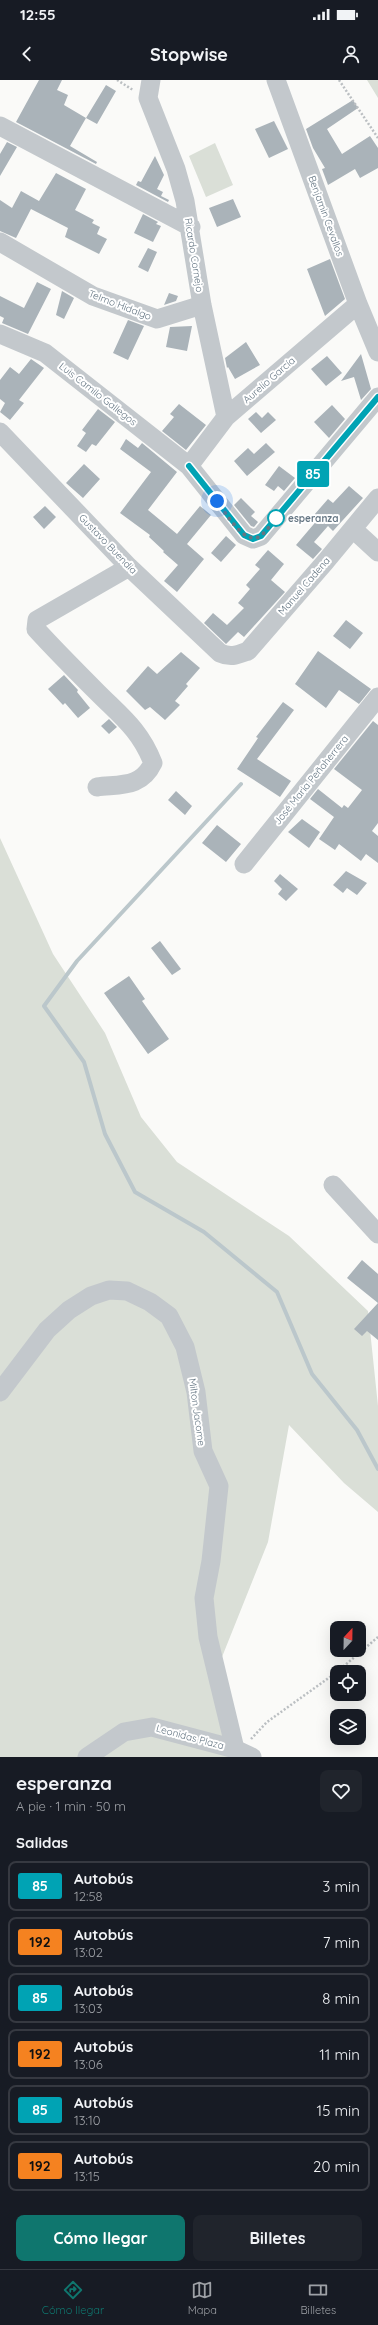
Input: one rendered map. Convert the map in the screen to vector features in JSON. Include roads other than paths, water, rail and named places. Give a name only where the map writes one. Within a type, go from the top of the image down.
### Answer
[{"type":"street","name":"Benjamin Cevallos","points":[[276,80],[358,304],[378,352]]},
{"type":"street","name":"Ricardo Cornejo","points":[[149,89],[176,169],[191,227],[202,305],[226,417]]},
{"type":"street","points":[[0,126],[191,227]]},
{"type":"street","name":"Telmo Hidalgo","points":[[0,242],[93,296],[157,319],[202,305]]},
{"type":"street","name":"Aurelio García","points":[[189,466],[226,417],[358,304]]},
{"type":"street","name":"Luis Camilo Gallegos","points":[[0,334],[24,342],[45,353],[189,466],[244,535],[253,539],[261,536],[378,397]]},
{"type":"street","name":"Gustavo Buendia","points":[[0,432],[129,566],[220,653]]},
{"type":"street","name":"Manuel Cadena","points":[[220,653],[234,657],[248,651],[378,498]]},
{"type":"street","points":[[353,529],[378,552]]},
{"type":"street","points":[[97,787],[138,782],[149,772],[153,763],[148,749],[131,724],[56,651],[36,629],[37,620],[129,566]]},
{"type":"street","name":"José Maria Peñaherrera","points":[[244,864],[378,697]]},
{"type":"street","points":[[333,1185],[378,1234]]},
{"type":"street","name":"Milton Jacome","points":[[0,1392],[22,1360],[48,1330],[69,1310],[91,1296],[109,1290],[127,1291],[150,1302],[169,1316],[185,1347],[196,1392],[203,1452],[219,1486],[211,1562],[204,1598],[208,1637],[242,1753]]},
{"type":"street","name":"Leonidas Plaza","points":[[87,1757],[124,1732],[152,1727],[242,1753]]},
{"type":"waterway","points":[[241,784],[77,961],[44,1006],[84,1062],[105,1134],[135,1192],[204,1232],[277,1292],[312,1374],[357,1430],[378,1469]]},
{"type":"place","name":"esperanza","points":[[276,518]]}]
